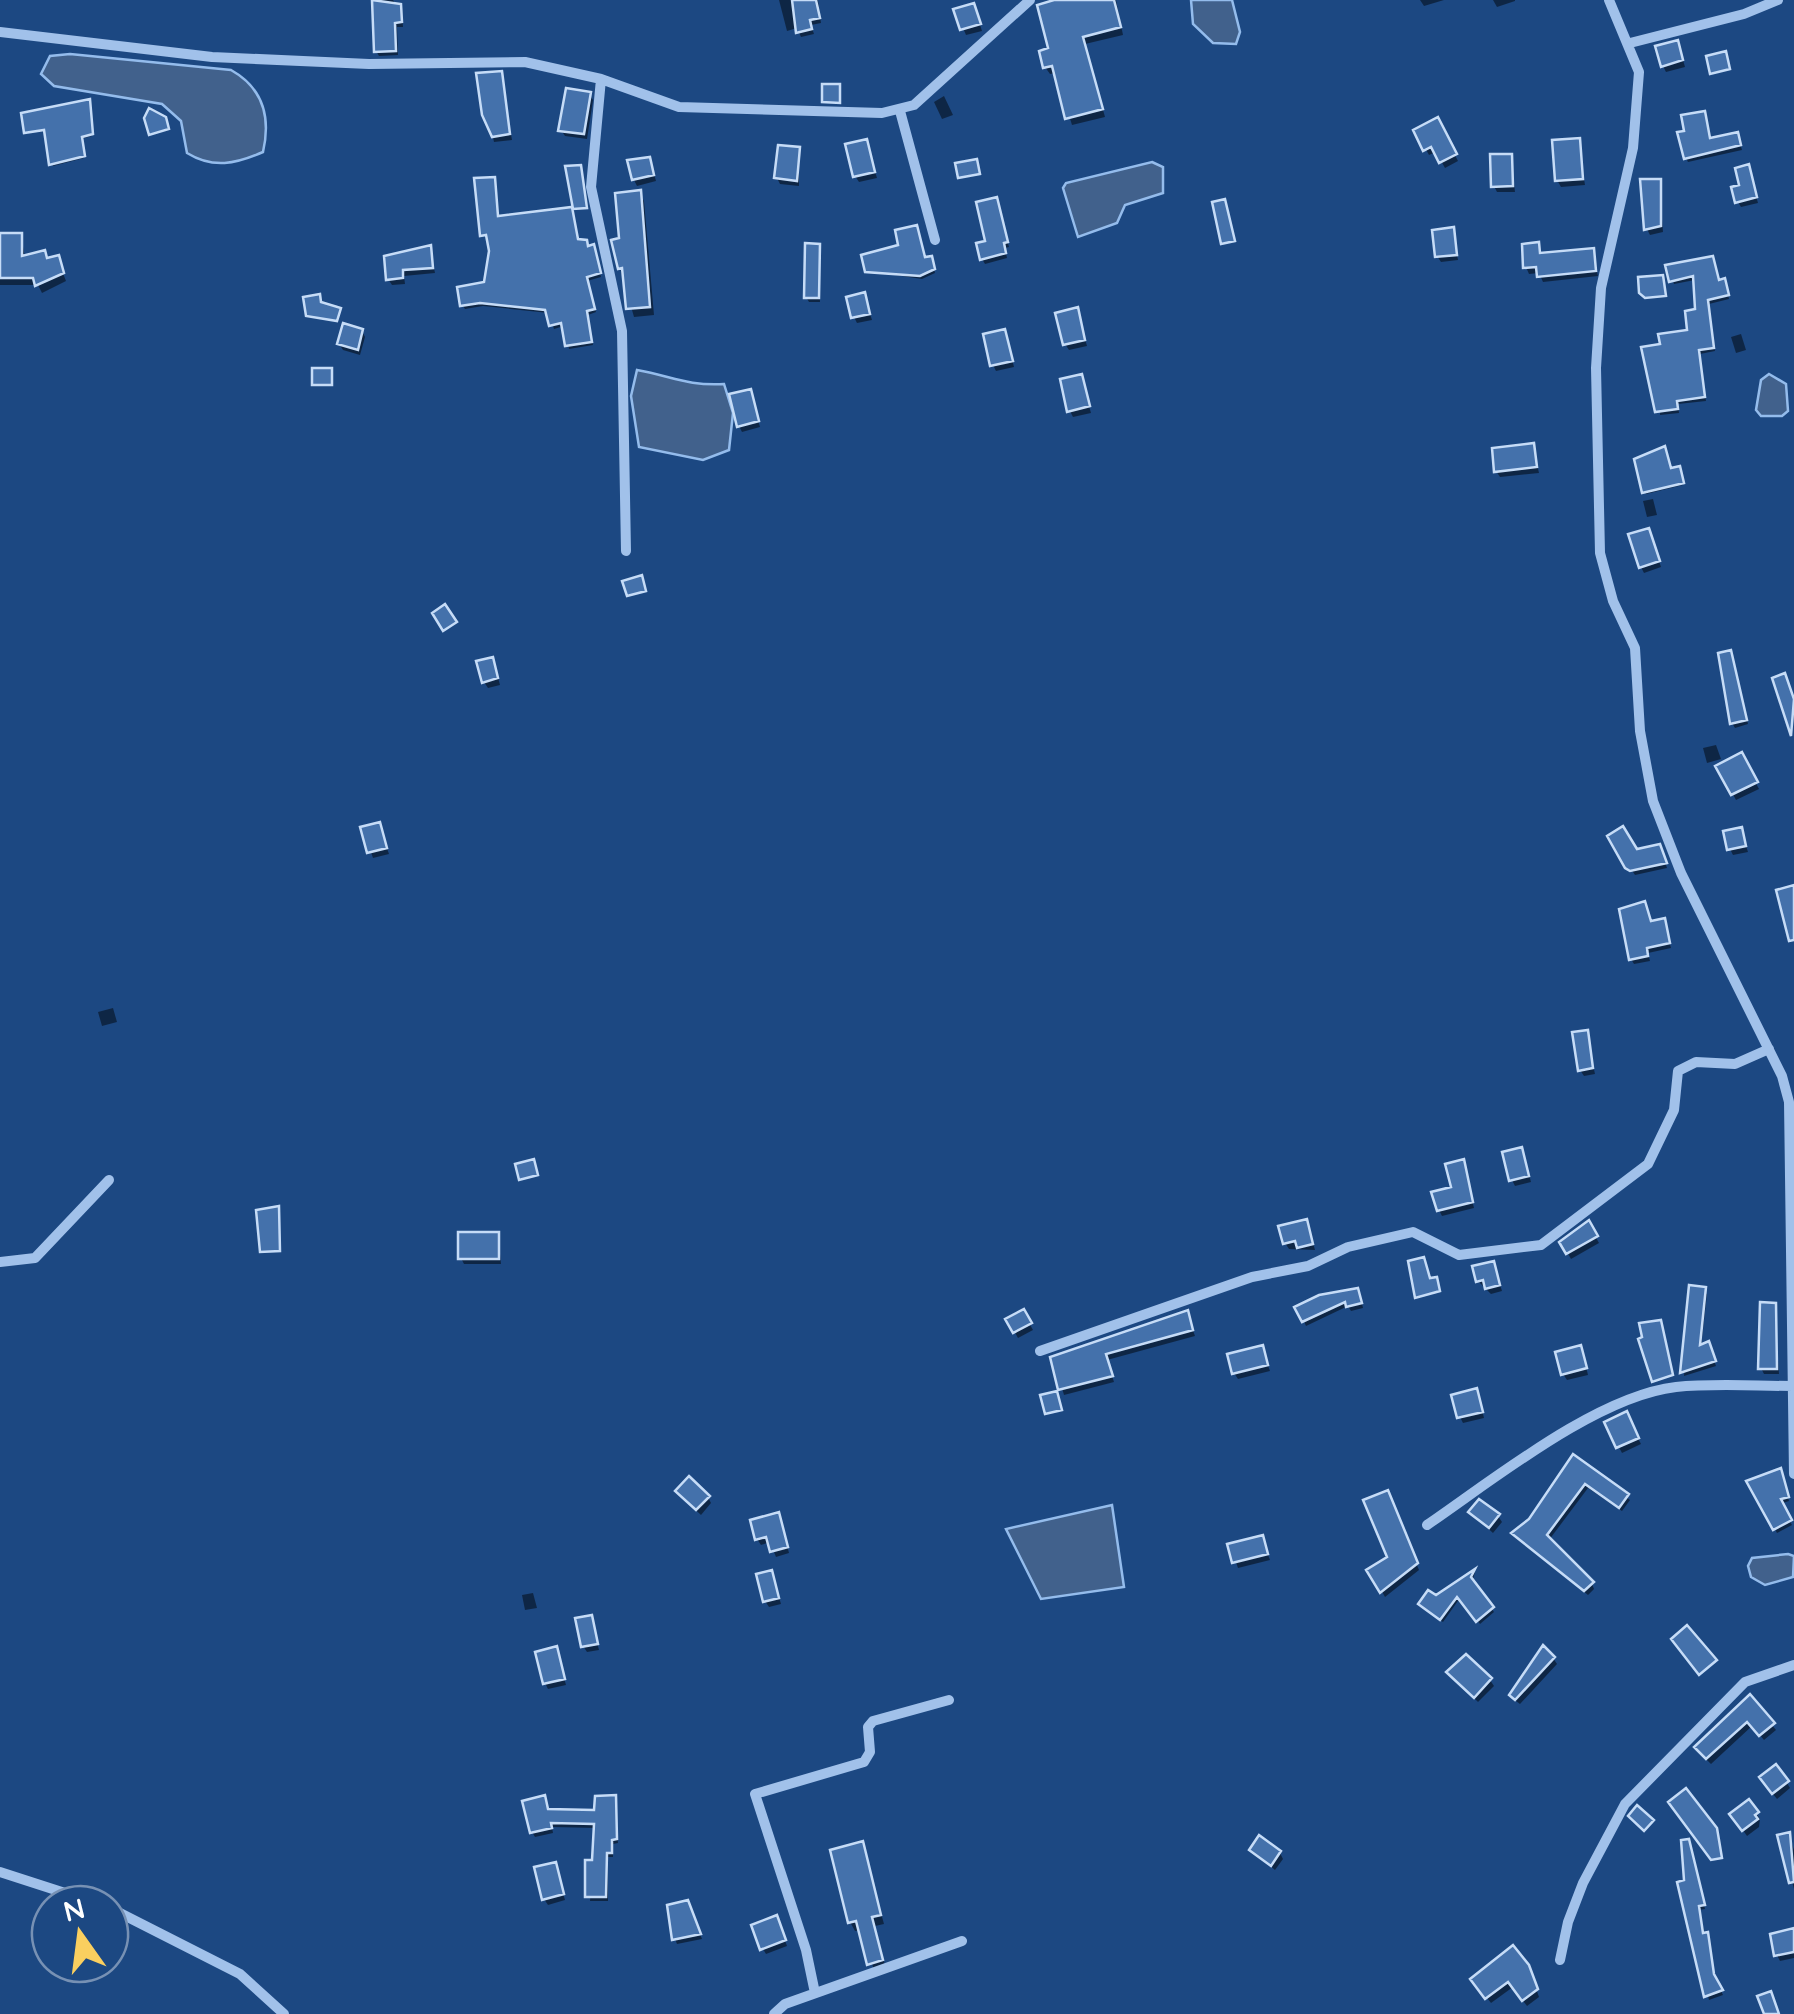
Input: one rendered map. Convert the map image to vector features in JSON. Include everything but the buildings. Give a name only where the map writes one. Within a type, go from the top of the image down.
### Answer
[{"type":"street","points":[[0,32],[212,57],[369,64],[525,62],[601,79],[679,108],[900,111],[914,105],[1030,0]]},
{"type":"street","points":[[1610,0],[1639,72],[1633,148],[1600,288],[1596,368],[1600,553],[1613,601],[1634,648],[1640,731],[1653,801],[1681,873],[1769,1049],[1789,1102],[1794,1474]]},
{"type":"street","points":[[1630,43],[1744,14],[1778,0]]},
{"type":"street","points":[[601,79],[591,187],[622,331],[626,551]]},
{"type":"street","points":[[900,111],[936,240]]},
{"type":"street","points":[[1040,1351],[1252,1277],[1308,1266],[1348,1247],[1414,1232],[1459,1255],[1541,1245],[1648,1164],[1674,1110],[1678,1072],[1696,1062],[1735,1064],[1769,1049]]},
{"type":"street","points":[[0,1262],[35,1258],[109,1180]]},
{"type":"street","points":[[1427,1524],[1557,1437],[1636,1397],[1677,1387],[1793,1386]]},
{"type":"street","points":[[1560,1960],[1568,1922],[1584,1883],[1626,1804],[1745,1682],[1794,1665]]},
{"type":"street","points":[[816,1993],[806,1950],[755,1794],[864,1762],[870,1752],[868,1727],[873,1721],[950,1700]]},
{"type":"street","points":[[0,1872],[37,1884]]},
{"type":"street","points":[[130,1918],[240,1974],[284,2014]]},
{"type":"street","points":[[774,2014],[785,2004],[962,1941]]},
{"type":"water","points":[[1191,0],[1232,0],[1240,32],[1236,44],[1213,43],[1193,24]]},
{"type":"water","points":[[70,54],[231,70],[251,85],[262,105],[266,127],[263,152],[234,162],[206,161],[187,153],[181,121],[162,104],[54,86],[41,74],[50,56]]},
{"type":"water","points":[[1152,162],[1163,167],[1163,193],[1125,205],[1117,223],[1078,237],[1063,188],[1066,183]]},
{"type":"water","points":[[637,370],[689,382],[724,384],[733,413],[729,450],[703,460],[639,447],[631,396]]},
{"type":"water","points":[[1769,374],[1786,384],[1788,411],[1782,416],[1761,416],[1756,410],[1761,380]]},
{"type":"water","points":[[1112,1505],[1124,1587],[1041,1599],[1006,1529]]},
{"type":"water","points":[[1794,1556],[1793,1577],[1765,1585],[1751,1577],[1748,1566],[1752,1558]]}]
